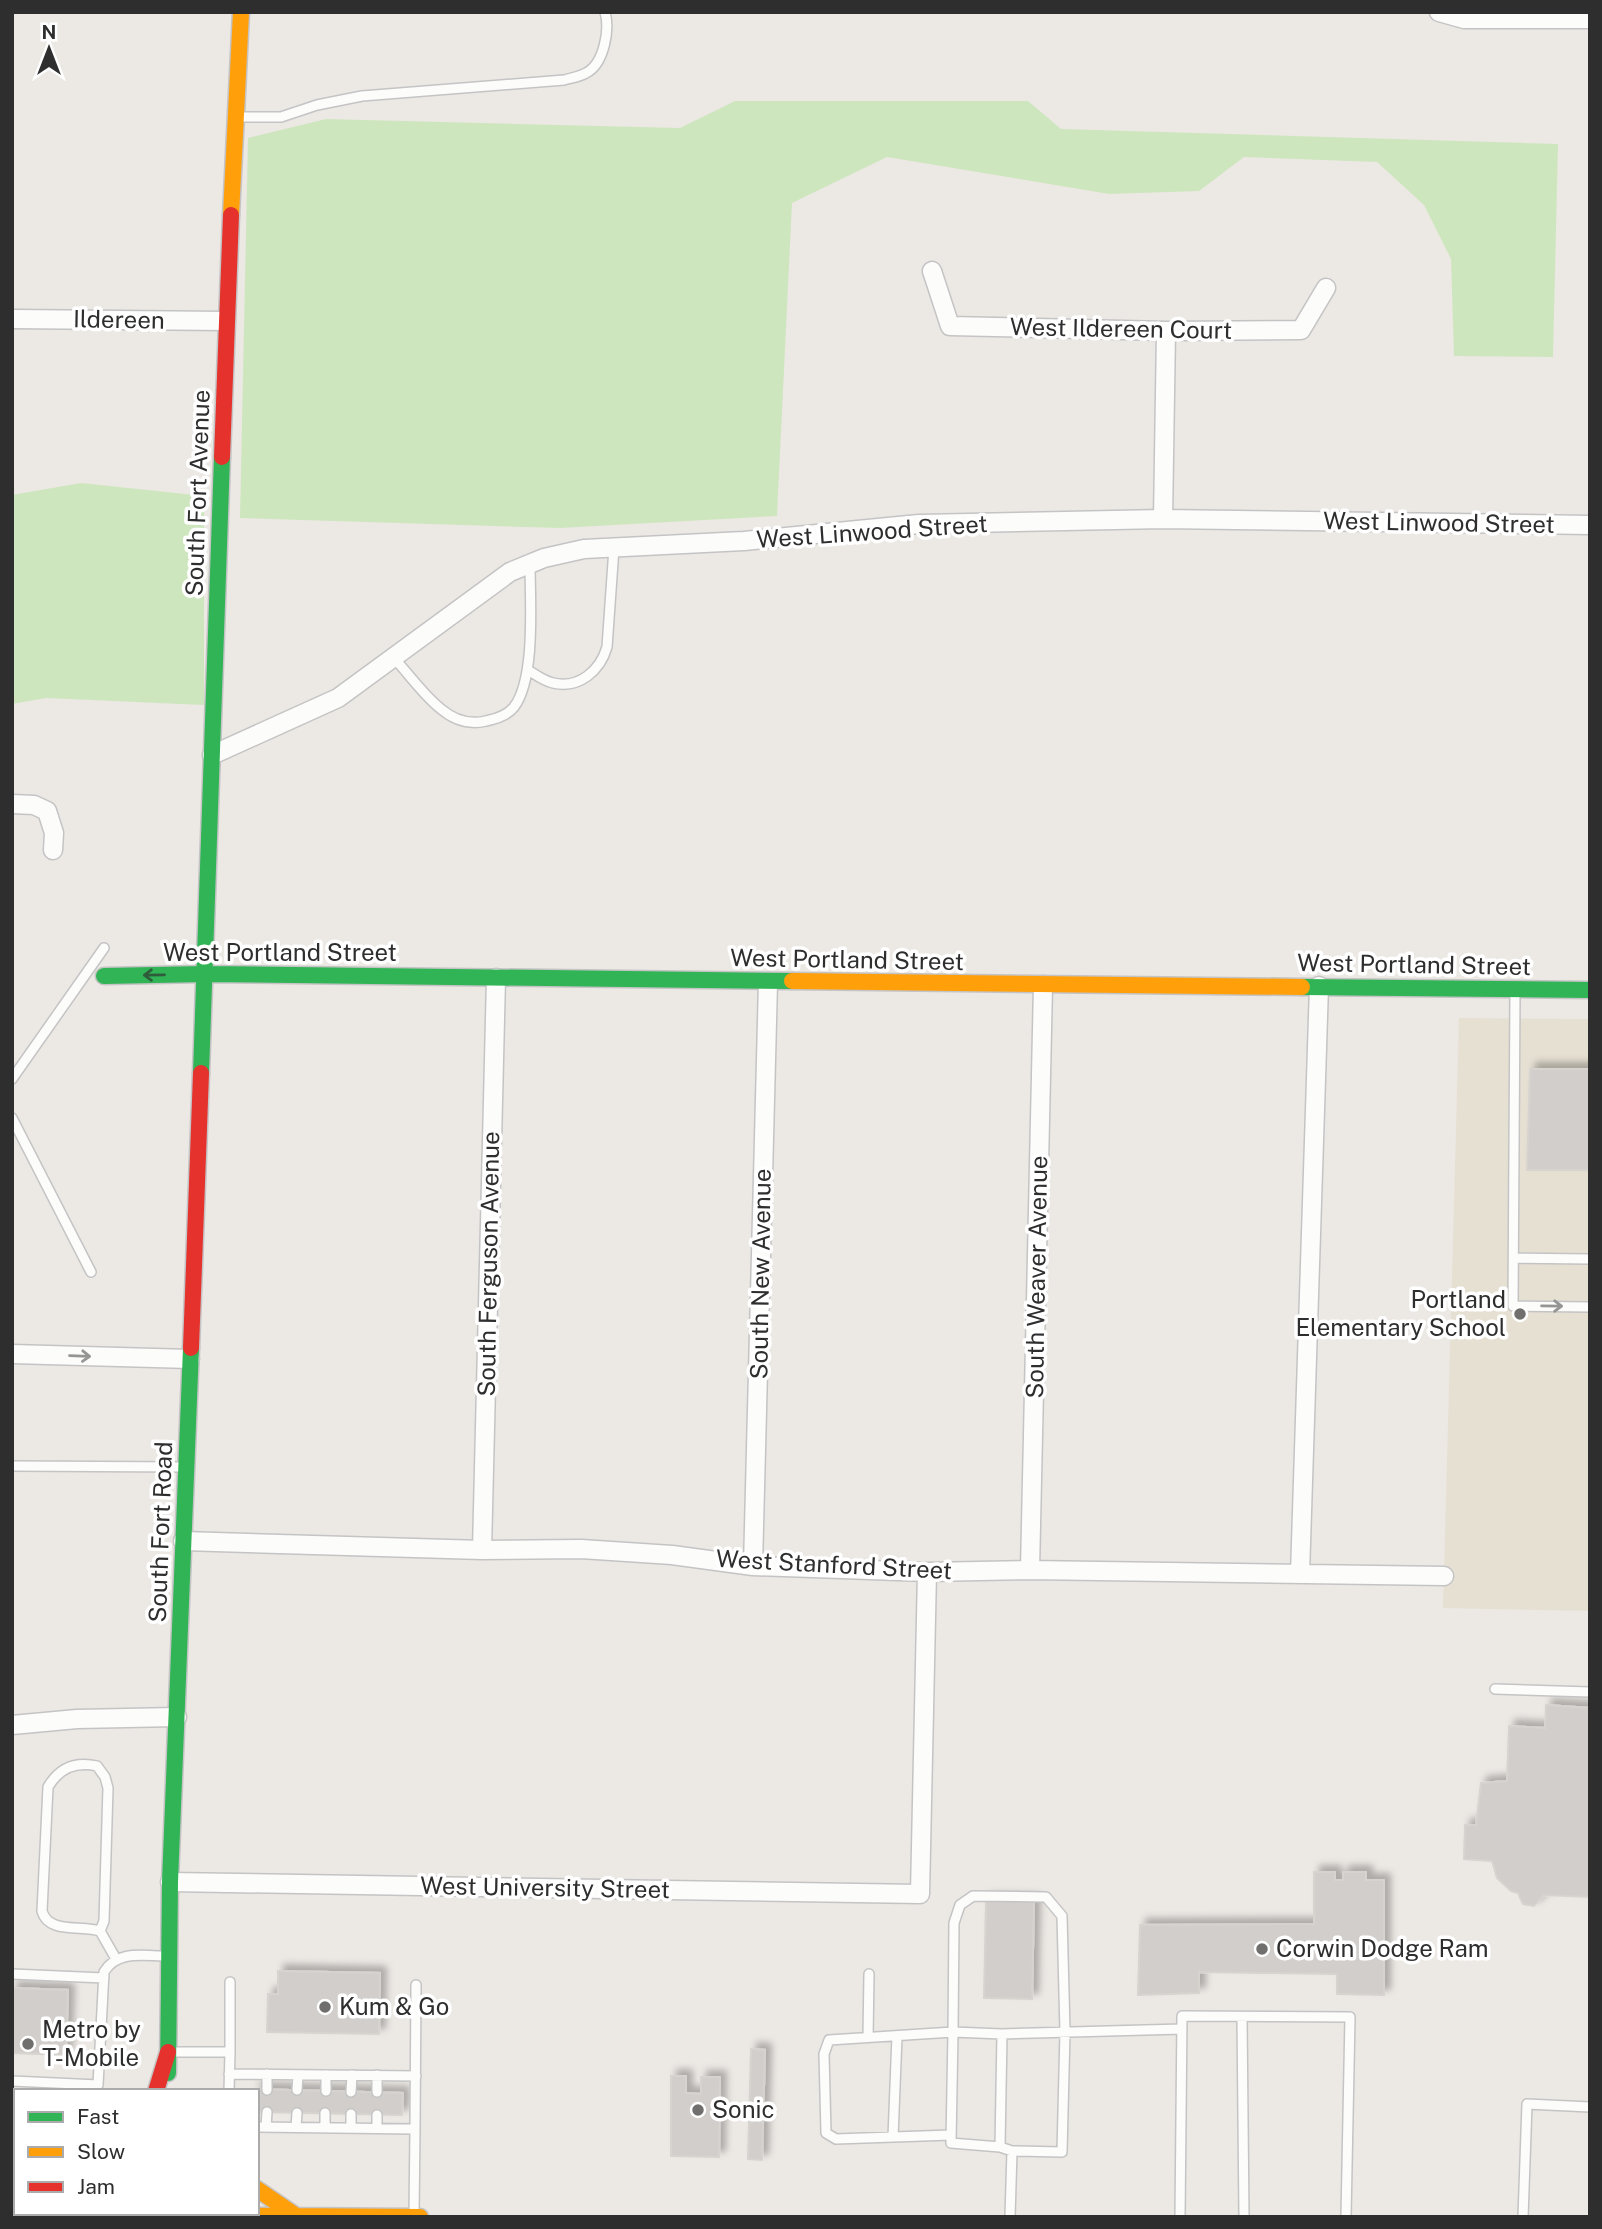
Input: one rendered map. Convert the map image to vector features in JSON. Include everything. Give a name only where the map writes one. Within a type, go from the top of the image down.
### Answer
[{"type":"street","name":"South Fort Avenue","points":[[205,975],[226,321],[240,12]]},
{"type":"street","points":[[1440,12],[1464,19],[1590,19]]},
{"type":"street","name":"West Ildereen Court","points":[[932,271],[950,326],[1167,331],[1301,330],[1326,288]]},
{"type":"street","name":"Ildereen","points":[[12,319],[226,321]]},
{"type":"street","points":[[1163,519],[1167,331]]},
{"type":"street","name":"West Linwood Street","points":[[212,755],[338,698],[510,572],[544,558],[584,550],[744,541],[919,524],[1163,519],[1590,525]]},
{"type":"street","points":[[12,804],[34,805],[47,811],[54,834],[53,850]]},
{"type":"street","name":"West Portland Street","points":[[104,975],[1590,990]]},
{"type":"street","name":"South Fort Road","points":[[167,2089],[170,1882],[205,975]]},
{"type":"street","name":"South Ferguson Avenue","points":[[482,1550],[496,978]]},
{"type":"street","name":"South New Avenue","points":[[753,1566],[768,982]]},
{"type":"street","name":"South Weaver Avenue","points":[[1030,1570],[1043,985]]},
{"type":"street","points":[[1300,1574],[1319,986]]},
{"type":"street","points":[[12,1354],[190,1359]]},
{"type":"street","name":"West Stanford Street","points":[[183,1541],[482,1550],[581,1549],[646,1553],[753,1566],[927,1572],[1030,1570],[1444,1576]]},
{"type":"street","name":"West University Street","points":[[170,1882],[920,1894],[927,1572]]},
{"type":"street","points":[[12,1725],[77,1719],[177,1717]]},
{"type":"street","points":[[157,2089],[168,2052]]},
{"type":"street","points":[[259,2190],[293,2216]]},
{"type":"street","points":[[55,2216],[420,2217]]},
{"type":"lane","points":[[236,117],[281,117],[317,105],[362,96],[564,80],[589,73],[606,47],[605,12]]},
{"type":"lane","points":[[528,670],[552,683],[571,684],[591,674],[604,659],[614,548]]},
{"type":"lane","points":[[393,657],[440,709],[462,721],[479,723],[502,717],[513,709],[522,693],[528,670],[530,564]]},
{"type":"lane","points":[[12,1079],[104,948]]},
{"type":"lane","points":[[1515,989],[1513,1306],[1590,1307]]},
{"type":"lane","points":[[12,1118],[91,1272]]},
{"type":"lane","points":[[1514,1258],[1590,1259]]},
{"type":"lane","points":[[12,1466],[186,1467]]},
{"type":"lane","points":[[1494,1689],[1590,1692]]},
{"type":"lane","points":[[75,1764],[97,1766],[108,1788],[104,1921],[100,1931],[51,1925],[44,1919],[42,1911],[48,1787],[54,1777],[75,1764]]},
{"type":"lane","points":[[973,1896],[1046,1897],[1062,1916],[1065,2032],[1062,2152],[1012,2151],[1000,2147],[951,2143],[954,1923],[960,1905],[973,1896]]},
{"type":"lane","points":[[100,1931],[116,1959]]},
{"type":"lane","points":[[12,2081],[98,2088],[104,1972],[109,1964],[126,1956],[169,1956]]},
{"type":"lane","points":[[12,1974],[104,1978]]},
{"type":"lane","points":[[868,2038],[869,1975]]},
{"type":"lane","points":[[229,2089],[230,1982]]},
{"type":"lane","points":[[414,2217],[416,1985]]},
{"type":"lane","points":[[1180,2217],[1182,2016],[1350,2017],[1346,2217]]},
{"type":"lane","points":[[1242,2017],[1244,2217]]},
{"type":"lane","points":[[951,2135],[836,2139],[826,2133],[824,2053],[829,2040],[953,2032],[1002,2034],[1182,2029]]},
{"type":"lane","points":[[1000,2147],[1002,2034]]},
{"type":"lane","points":[[893,2137],[897,2036]]},
{"type":"lane","points":[[168,2052],[230,2052]]},
{"type":"lane","points":[[229,2074],[416,2076]]},
{"type":"lane","points":[[267,2074],[267,2090]]},
{"type":"lane","points":[[298,2075],[298,2090]]},
{"type":"lane","points":[[326,2075],[326,2091]]},
{"type":"lane","points":[[351,2092],[352,2075]]},
{"type":"lane","points":[[377,2075],[377,2092]]},
{"type":"lane","points":[[1523,2217],[1527,2104],[1590,2107]]},
{"type":"lane","points":[[267,2112],[261,2127],[415,2129]]},
{"type":"lane","points":[[296,2127],[297,2113]]},
{"type":"lane","points":[[325,2113],[325,2128]]},
{"type":"lane","points":[[351,2114],[351,2128]]},
{"type":"lane","points":[[377,2115],[377,2128]]},
{"type":"lane","points":[[1010,2217],[1012,2151]]},
{"type":"shaded area","name":"Portland Elementary School","points":[[1459,1018],[1590,1019],[1590,1611],[1443,1608]]},
{"type":"green space","points":[[735,101],[1028,101],[1061,129],[1558,144],[1553,357],[1454,356],[1451,259],[1424,205],[1377,162],[1244,157],[1199,191],[1109,194],[887,157],[792,203],[777,516],[560,528],[240,518],[248,138],[326,119],[680,128]]},
{"type":"green space","points":[[81,483],[204,496],[204,705],[46,698],[12,704],[12,495]]},
{"type":"building","points":[[1530,1069],[1590,1069],[1590,1170],[1527,1170]]},
{"type":"building","points":[[1546,1705],[1590,1708],[1590,1897],[1544,1895],[1534,1906],[1523,1904],[1518,1893],[1511,1891],[1497,1878],[1492,1861],[1464,1859],[1465,1825],[1476,1825],[1481,1783],[1507,1781],[1509,1726],[1545,1728]]},
{"type":"building","name":"Corwin Dodge Ram","points":[[1314,1872],[1335,1872],[1335,1880],[1343,1880],[1343,1872],[1366,1872],[1366,1880],[1384,1880],[1384,1995],[1337,1994],[1337,1974],[1199,1972],[1199,1993],[1138,1995],[1140,1925],[1314,1924]]},
{"type":"building","points":[[986,1900],[1034,1901],[1032,1999],[984,1998]]},
{"type":"building","points":[[278,1971],[380,1973],[379,2034],[267,2032],[268,1994],[278,1994]]},
{"type":"building","points":[[12,1988],[68,1990],[66,2055],[12,2053]]},
{"type":"building","points":[[751,2049],[765,2050],[762,2160],[748,2159]]},
{"type":"building","points":[[671,2076],[686,2076],[686,2093],[701,2094],[701,2077],[720,2077],[719,2157],[671,2156]]},
{"type":"building","points":[[259,2089],[403,2093],[402,2115],[259,2112]]},
{"type":"traffic: fast","points":[[201,1073],[222,457]]},
{"type":"traffic: fast","points":[[104,976],[205,974],[792,981]]},
{"type":"traffic: fast","points":[[1302,987],[1590,990]]},
{"type":"traffic: fast","points":[[168,2073],[170,1882],[191,1348]]},
{"type":"traffic: slow","points":[[231,215],[241,12]]},
{"type":"traffic: slow","points":[[792,981],[1302,987]]},
{"type":"traffic: slow","points":[[259,2190],[295,2215]]},
{"type":"traffic: slow","points":[[148,2215],[420,2217]]},
{"type":"traffic: jam","points":[[222,457],[231,215]]},
{"type":"traffic: jam","points":[[191,1348],[201,1073]]},
{"type":"traffic: jam","points":[[157,2089],[168,2052]]},
{"type":"place","name":"Portland Elementary School","points":[[1520,1314]]},
{"type":"place","name":"Corwin Dodge Ram","points":[[1262,1949]]},
{"type":"place","name":"Kum & Go","points":[[325,2007]]},
{"type":"place","name":"Metro by T-Mobile","points":[[28,2044]]},
{"type":"place","name":"Sonic","points":[[698,2110]]}]
